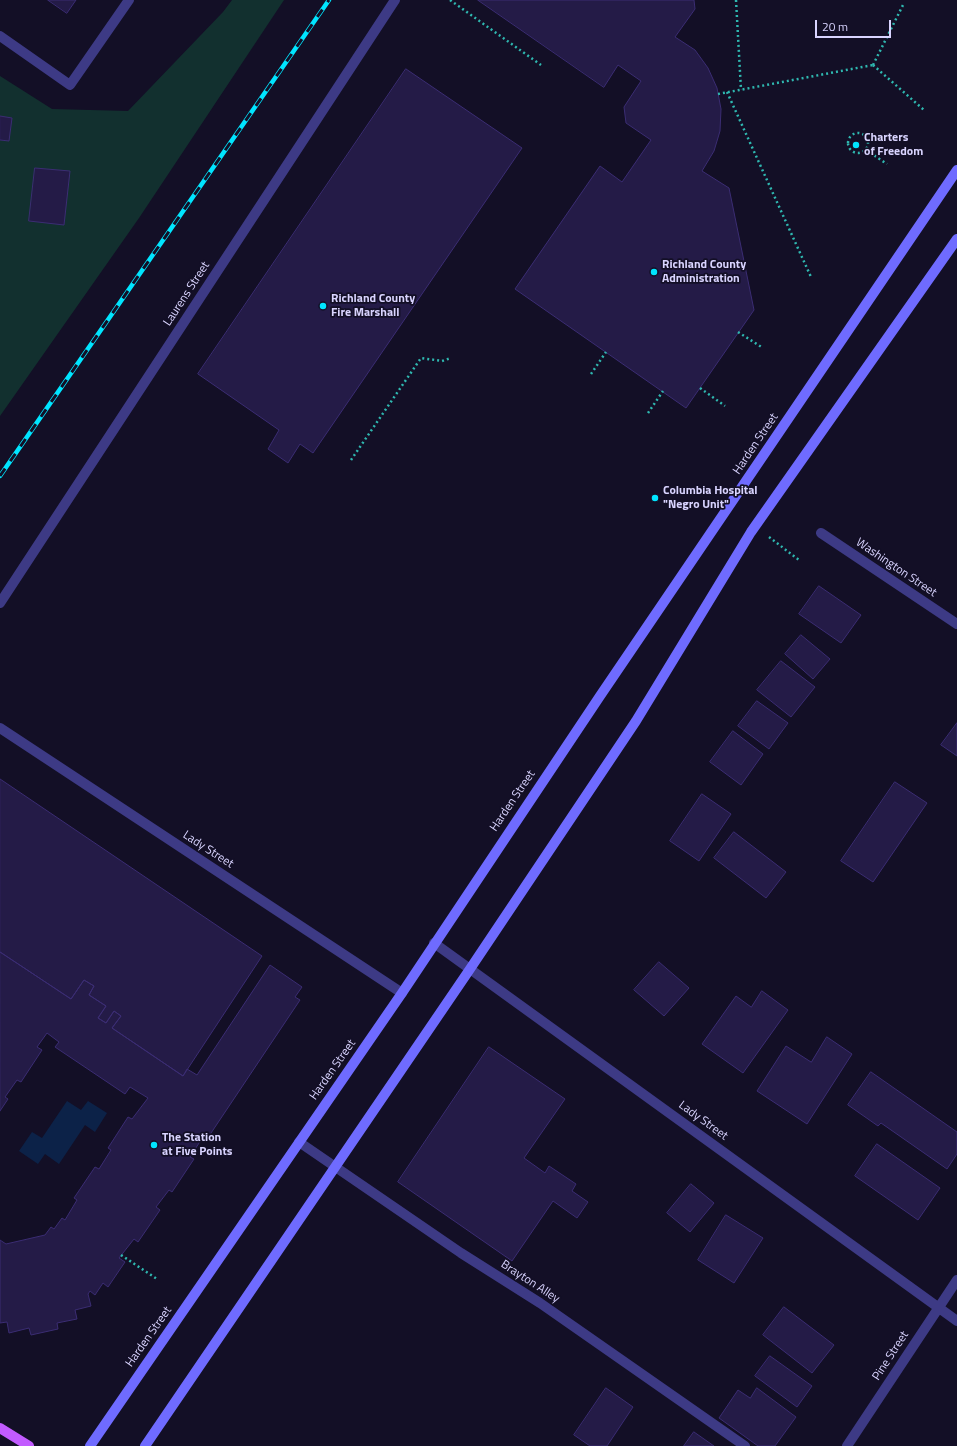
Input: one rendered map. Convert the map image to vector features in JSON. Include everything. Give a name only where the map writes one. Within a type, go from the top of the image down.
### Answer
[{"type":"main road","name":"Harden Street","points":[[90,1446],[402,993],[434,943],[957,170]]},
{"type":"main road","points":[[145,1446],[336,1167],[636,721],[751,532],[957,239]]},
{"type":"main road","points":[[0,1428],[29,1446]]},
{"type":"street","points":[[0,36],[70,85],[129,0]]},
{"type":"street","name":"Laurens Street","points":[[0,603],[395,0]]},
{"type":"street","name":"Washington Street","points":[[821,533],[957,624]]},
{"type":"street","name":"Lady Street","points":[[0,728],[402,993]]},
{"type":"street","name":"Lady Street","points":[[434,943],[957,1321]]},
{"type":"street","name":"Brayton Alley","points":[[299,1142],[460,1253],[540,1303],[745,1446]]},
{"type":"street","name":"Pine Street","points":[[847,1446],[957,1280]]},
{"type":"path","points":[[450,0],[541,65]]},
{"type":"path","points":[[736,0],[740,90]]},
{"type":"path","points":[[873,65],[904,3]]},
{"type":"path","points":[[718,94],[873,65]]},
{"type":"path","points":[[873,65],[924,110]]},
{"type":"path","points":[[727,92],[811,277]]},
{"type":"path","points":[[856,133],[863,135],[868,140],[866,150],[861,153],[854,153],[848,146],[848,139],[856,133]]},
{"type":"path","points":[[866,150],[887,164]]},
{"type":"path","points":[[738,332],[763,348]]},
{"type":"path","points":[[591,374],[606,352]]},
{"type":"path","points":[[351,460],[421,358],[442,360],[451,358]]},
{"type":"path","points":[[700,388],[725,406]]},
{"type":"path","points":[[648,413],[663,391]]},
{"type":"path","points":[[768,537],[799,560]]},
{"type":"path","points":[[121,1255],[157,1279]]},
{"type":"green space","points":[[232,0],[284,0],[139,218],[0,416],[0,76],[52,109],[128,111],[223,12]]},
{"type":"water","points":[[67,1101],[81,1110],[88,1101],[107,1113],[95,1132],[85,1125],[59,1164],[45,1154],[38,1164],[19,1151],[32,1132],[42,1138]]},
{"type":"building","points":[[48,0],[76,0],[67,13]]},
{"type":"building","points":[[478,0],[694,0],[695,9],[675,37],[695,50],[708,68],[717,88],[721,109],[720,131],[714,151],[702,171],[729,188],[754,310],[686,408],[515,289],[600,166],[622,182],[651,140],[626,123],[624,107],[641,81],[618,65],[604,87]]},
{"type":"building","points":[[406,69],[522,148],[313,453],[300,444],[288,463],[268,449],[279,430],[198,374]]},
{"type":"building","points":[[0,116],[12,118],[9,141],[0,140]]},
{"type":"building","points":[[35,168],[70,171],[64,225],[29,221]]},
{"type":"building","points":[[819,586],[861,615],[841,643],[799,614]]},
{"type":"building","points":[[801,635],[830,659],[813,679],[785,654]]},
{"type":"building","points":[[781,661],[815,687],[791,717],[757,690]]},
{"type":"building","points":[[757,701],[788,723],[769,749],[738,726]]},
{"type":"building","points":[[957,723],[957,756],[941,745]]},
{"type":"building","points":[[733,731],[763,754],[741,785],[710,762]]},
{"type":"building","points":[[0,779],[262,956],[183,1076],[112,1028],[121,1016],[114,1011],[106,1023],[98,1018],[106,1006],[89,995],[94,986],[84,980],[71,999],[0,952]]},
{"type":"building","points":[[895,782],[927,803],[873,882],[841,861]]},
{"type":"building","points":[[702,794],[731,814],[699,861],[670,841]]},
{"type":"building","points":[[734,832],[786,872],[766,898],[714,858]]},
{"type":"building","name":"The Station at Five Points","points":[[0,952],[71,999],[84,980],[94,986],[89,995],[106,1006],[98,1018],[106,1023],[114,1011],[121,1016],[112,1028],[183,1076],[187,1069],[197,1075],[270,965],[302,987],[295,997],[300,1000],[205,1142],[201,1140],[190,1157],[194,1159],[172,1192],[169,1190],[156,1207],[160,1210],[138,1242],[134,1239],[119,1258],[125,1262],[108,1287],[103,1283],[95,1295],[90,1291],[88,1294],[91,1306],[75,1310],[77,1319],[57,1323],[58,1329],[31,1335],[29,1328],[9,1333],[7,1322],[0,1323],[0,1240],[6,1244],[45,1235],[51,1227],[54,1229],[62,1218],[65,1220],[77,1200],[74,1198],[95,1167],[99,1169],[111,1150],[108,1148],[128,1117],[132,1119],[148,1098],[130,1087],[125,1094],[55,1047],[59,1042],[47,1033],[37,1047],[42,1050],[21,1082],[17,1080],[5,1097],[8,1099],[0,1111]]},
{"type":"building","points":[[659,962],[689,988],[664,1016],[634,990]]},
{"type":"building","points":[[762,991],[788,1010],[743,1073],[702,1044],[736,996],[751,1007]]},
{"type":"building","points":[[827,1037],[852,1054],[807,1124],[757,1091],[786,1046],[811,1062]]},
{"type":"building","points":[[489,1047],[565,1099],[524,1158],[545,1173],[549,1166],[576,1184],[572,1191],[588,1202],[577,1218],[553,1201],[512,1261],[398,1182]]},
{"type":"building","points":[[871,1072],[957,1132],[957,1154],[947,1169],[881,1123],[878,1126],[848,1105]]},
{"type":"building","points":[[877,1144],[940,1188],[918,1220],[855,1176]]},
{"type":"building","points":[[691,1184],[714,1203],[690,1232],[667,1213]]},
{"type":"building","points":[[726,1215],[763,1238],[734,1283],[698,1260]]},
{"type":"building","points":[[784,1307],[834,1345],[812,1373],[763,1335]]},
{"type":"building","points":[[770,1356],[812,1386],[797,1407],[755,1376]]},
{"type":"building","points":[[606,1388],[633,1407],[607,1446],[590,1446],[574,1435]]},
{"type":"building","points":[[757,1388],[796,1417],[775,1446],[758,1446],[719,1418],[738,1390],[750,1398]]},
{"type":"building","points":[[694,1432],[714,1446],[684,1446]]},
{"type":"railway","points":[[0,476],[329,0]]},
{"type":"place","name":"Charters of Freedom","points":[[856,145]]},
{"type":"place","name":"Richland County Administration","points":[[654,272]]},
{"type":"place","name":"Richland County Fire Marshall","points":[[323,306]]},
{"type":"place","name":"Columbia Hospital \"Negro Unit\"","points":[[655,498]]},
{"type":"place","name":"The Station at Five Points","points":[[154,1145]]}]
